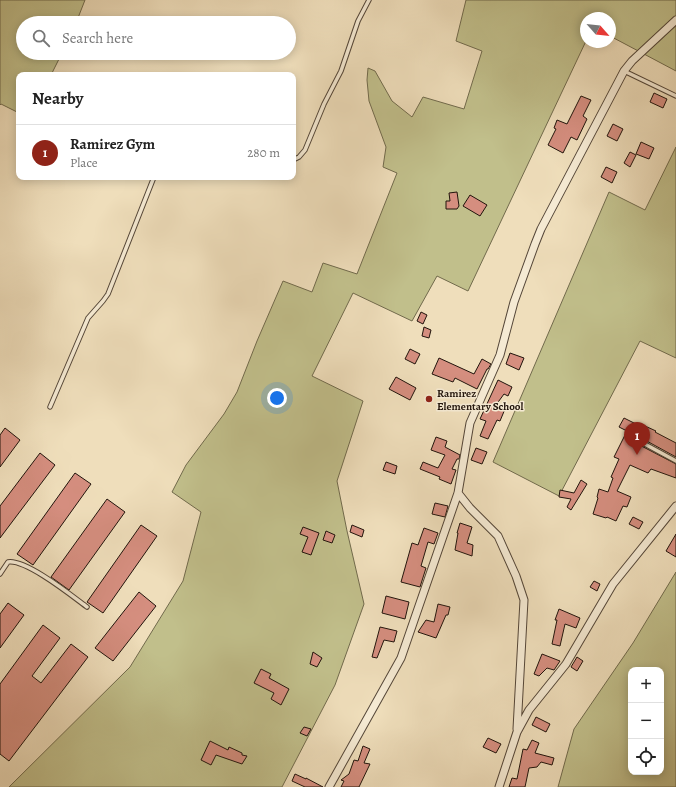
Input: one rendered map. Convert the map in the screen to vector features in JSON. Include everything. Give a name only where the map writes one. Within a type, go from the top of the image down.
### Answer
[{"type":"street","points":[[329,787],[401,658],[458,492],[470,423],[500,355],[514,302],[541,229],[624,71],[632,61],[676,20]]},
{"type":"street","points":[[458,492],[470,508],[498,536],[516,576],[524,600],[517,732]]},
{"type":"street","points":[[499,787],[517,732],[529,710],[566,664],[613,584],[676,506]]},
{"type":"lane","points":[[296,158],[305,150],[324,104],[341,71],[358,21],[369,0]]},
{"type":"lane","points":[[624,71],[676,96]]},
{"type":"lane","points":[[50,407],[88,318],[108,294],[153,180]]},
{"type":"lane","points":[[630,436],[676,460]]},
{"type":"lane","points":[[0,574],[8,562],[21,563],[64,589],[87,607]]},
{"type":"shaded area","points":[[0,0],[85,0],[79,16],[16,16],[16,60],[58,60],[52,72],[16,72],[16,112],[1,104],[0,105]]},
{"type":"shaded area","points":[[466,0],[676,0],[676,71],[616,39],[616,12],[580,12],[580,48],[583,48],[468,291],[437,276],[412,321],[353,293],[312,376],[363,401],[337,481],[364,604],[335,685],[282,787],[9,787],[130,667],[183,581],[201,512],[172,492],[186,465],[224,414],[237,392],[283,281],[312,292],[323,263],[357,274],[397,173],[383,167],[386,147],[369,101],[367,80],[368,68],[375,71],[392,101],[412,117],[423,97],[464,109],[482,51],[456,41]]},
{"type":"shaded area","points":[[676,147],[676,358],[640,341],[559,496],[493,462],[609,192],[645,210]]},
{"type":"shaded area","points":[[676,572],[676,787],[558,787],[574,729],[633,643]]},
{"type":"building","points":[[654,93],[667,99],[663,108],[650,102]]},
{"type":"building","points":[[581,96],[591,100],[583,116],[587,119],[577,140],[571,137],[563,153],[548,145],[556,129],[554,128],[557,120],[567,124]]},
{"type":"building","points":[[613,124],[623,129],[617,141],[607,136]]},
{"type":"building","points":[[641,142],[654,148],[649,159],[636,154]]},
{"type":"building","points":[[630,152],[636,155],[630,167],[624,163]]},
{"type":"building","points":[[606,167],[617,172],[612,183],[601,177]]},
{"type":"building","points":[[457,192],[459,206],[457,209],[446,209],[446,201],[450,201],[449,193]]},
{"type":"building","points":[[470,195],[487,205],[480,216],[463,206]]},
{"type":"building","points":[[421,312],[427,315],[423,324],[417,321]]},
{"type":"building","points":[[424,327],[431,330],[429,338],[422,336]]},
{"type":"building","points":[[410,349],[420,354],[415,364],[405,359]]},
{"type":"building","points":[[510,353],[524,358],[519,370],[506,364]]},
{"type":"building","points":[[439,358],[474,374],[482,359],[491,364],[477,389],[455,378],[453,382],[432,374]]},
{"type":"building","points":[[396,377],[416,388],[410,400],[389,389]]},
{"type":"building","points":[[498,380],[512,387],[508,396],[504,394],[496,405],[505,409],[500,421],[497,420],[488,439],[480,436],[486,421],[480,419]]},
{"type":"building","points":[[624,418],[644,428],[645,426],[656,431],[655,432],[676,443],[676,457],[632,433],[629,433],[627,436],[628,439],[676,464],[676,478],[651,469],[648,473],[630,465],[617,491],[631,497],[627,507],[623,506],[616,521],[607,517],[593,514],[599,489],[608,492],[613,478],[611,477],[619,459],[614,457],[627,431],[619,427]]},
{"type":"building","points":[[5,428],[20,440],[0,467],[0,435]]},
{"type":"building","points":[[436,437],[447,441],[445,447],[460,455],[452,469],[456,470],[451,484],[439,479],[440,477],[420,469],[423,462],[438,468],[445,455],[431,450]]},
{"type":"building","points":[[476,448],[487,452],[482,464],[471,460]]},
{"type":"building","points":[[40,453],[55,465],[0,538],[0,506]]},
{"type":"building","points":[[386,462],[397,466],[395,474],[383,470]]},
{"type":"building","points":[[75,473],[91,484],[33,565],[17,554]]},
{"type":"building","points":[[581,480],[587,484],[571,510],[567,507],[571,499],[559,497],[560,490],[574,493]]},
{"type":"building","points":[[107,499],[125,512],[69,590],[51,577]]},
{"type":"building","points":[[435,503],[448,506],[445,517],[432,514]]},
{"type":"building","points":[[633,517],[643,522],[639,529],[629,524]]},
{"type":"building","points":[[460,523],[472,527],[467,543],[473,545],[472,556],[455,550]]},
{"type":"building","points":[[141,525],[157,536],[103,613],[87,602]]},
{"type":"building","points":[[352,525],[364,530],[362,537],[350,532]]},
{"type":"building","points":[[303,527],[319,533],[311,555],[302,552],[308,537],[300,534]]},
{"type":"building","points":[[424,528],[438,533],[434,544],[428,542],[421,566],[426,568],[420,587],[401,582],[412,543],[418,545]]},
{"type":"building","points":[[326,531],[335,535],[332,543],[323,540]]},
{"type":"building","points":[[676,534],[676,557],[666,551]]},
{"type":"building","points":[[594,581],[600,584],[597,591],[590,587]]},
{"type":"building","points":[[139,592],[156,606],[113,661],[95,648]]},
{"type":"building","points":[[386,596],[409,602],[405,619],[382,613]]},
{"type":"building","points":[[8,603],[24,615],[0,648],[0,614]]},
{"type":"building","points":[[438,604],[450,607],[448,615],[446,615],[436,638],[418,632],[426,620],[434,622]]},
{"type":"building","points":[[559,609],[580,618],[576,628],[565,624],[560,646],[552,644],[557,620],[555,620]]},
{"type":"building","points":[[43,625],[60,638],[32,676],[41,683],[71,644],[88,657],[9,761],[0,754],[0,684]]},
{"type":"building","points":[[380,627],[397,631],[394,642],[384,640],[377,658],[372,657]]},
{"type":"building","points":[[313,652],[322,658],[317,667],[310,664]]},
{"type":"building","points":[[542,654],[560,661],[554,670],[547,668],[539,676],[534,674]]},
{"type":"building","points":[[577,657],[583,661],[577,671],[571,667]]},
{"type":"building","points":[[261,669],[271,674],[269,678],[289,689],[281,705],[271,699],[274,693],[254,683]]},
{"type":"building","points":[[536,717],[550,724],[546,732],[532,725]]},
{"type":"building","points":[[304,727],[311,729],[307,736],[300,733]]},
{"type":"building","points":[[488,738],[501,744],[496,753],[483,747]]},
{"type":"building","points":[[532,740],[539,743],[535,753],[554,758],[552,765],[541,762],[537,767],[529,768],[525,787],[509,787],[512,778],[517,779],[523,749],[527,750]]},
{"type":"building","points":[[210,741],[228,750],[229,747],[242,753],[242,755],[247,756],[242,764],[216,755],[211,765],[201,760]]},
{"type":"building","points":[[363,746],[370,749],[364,763],[370,764],[359,787],[341,787],[344,781],[341,780],[349,774],[354,760],[358,761]]},
{"type":"building","points":[[295,774],[323,787],[305,787],[292,781]]},
{"type":"place","name":"Ramirez Elementary School","points":[[429,399]]},
{"type":"place","name":"Ramirez Gym","points":[[637,455]]}]
